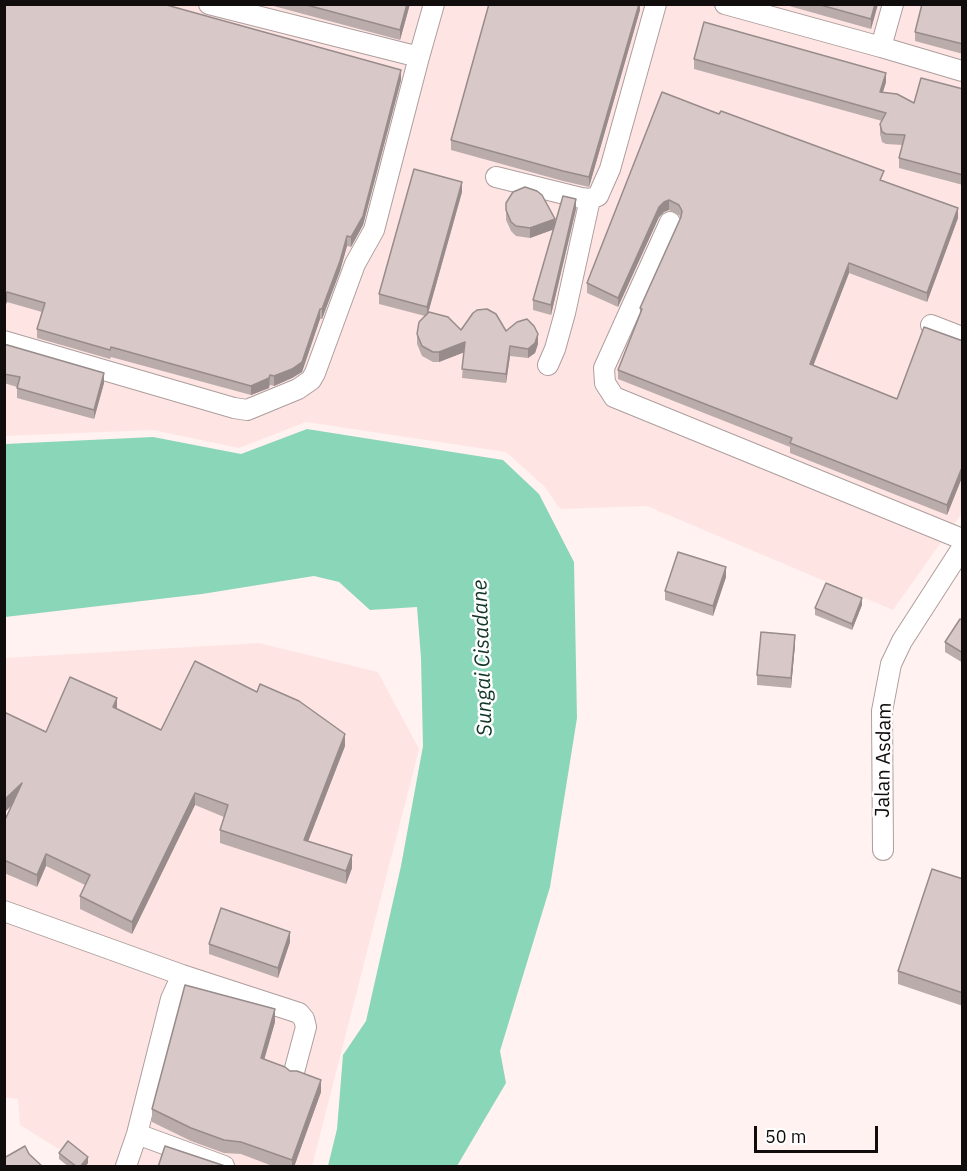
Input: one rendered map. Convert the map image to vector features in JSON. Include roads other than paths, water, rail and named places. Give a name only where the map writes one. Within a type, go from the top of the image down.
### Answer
[{"type":"street","points":[[209,4],[419,57]]},
{"type":"street","points":[[4,341],[247,410],[298,389],[311,380],[355,264],[374,230],[434,4]]},
{"type":"street","points":[[495,177],[590,200],[598,196],[607,180],[656,4]]},
{"type":"street","points":[[725,4],[963,71]]},
{"type":"street","points":[[881,47],[893,4]]},
{"type":"street","points":[[548,364],[566,313],[590,200]]},
{"type":"street","points":[[669,222],[604,368],[605,383],[614,397],[963,539]]},
{"type":"street","points":[[931,325],[963,337]]},
{"type":"street","name":"Jalan Asdam","points":[[882,850],[882,711],[891,664],[902,640],[963,548]]},
{"type":"street","points":[[4,911],[182,975],[299,1013],[306,1027],[294,1072]]},
{"type":"street","points":[[126,1167],[137,1134],[171,999],[182,975]]},
{"type":"street","points":[[137,1134],[225,1167]]},
{"type":"water","name":"Sungai Cisadane","points":[[307,429],[503,460],[539,494],[574,562],[577,718],[550,887],[500,1051],[506,1083],[457,1166],[328,1166],[337,1129],[343,1055],[366,1021],[401,866],[423,746],[417,607],[370,610],[339,582],[314,576],[202,594],[5,617],[5,444],[153,437],[241,454]]}]
